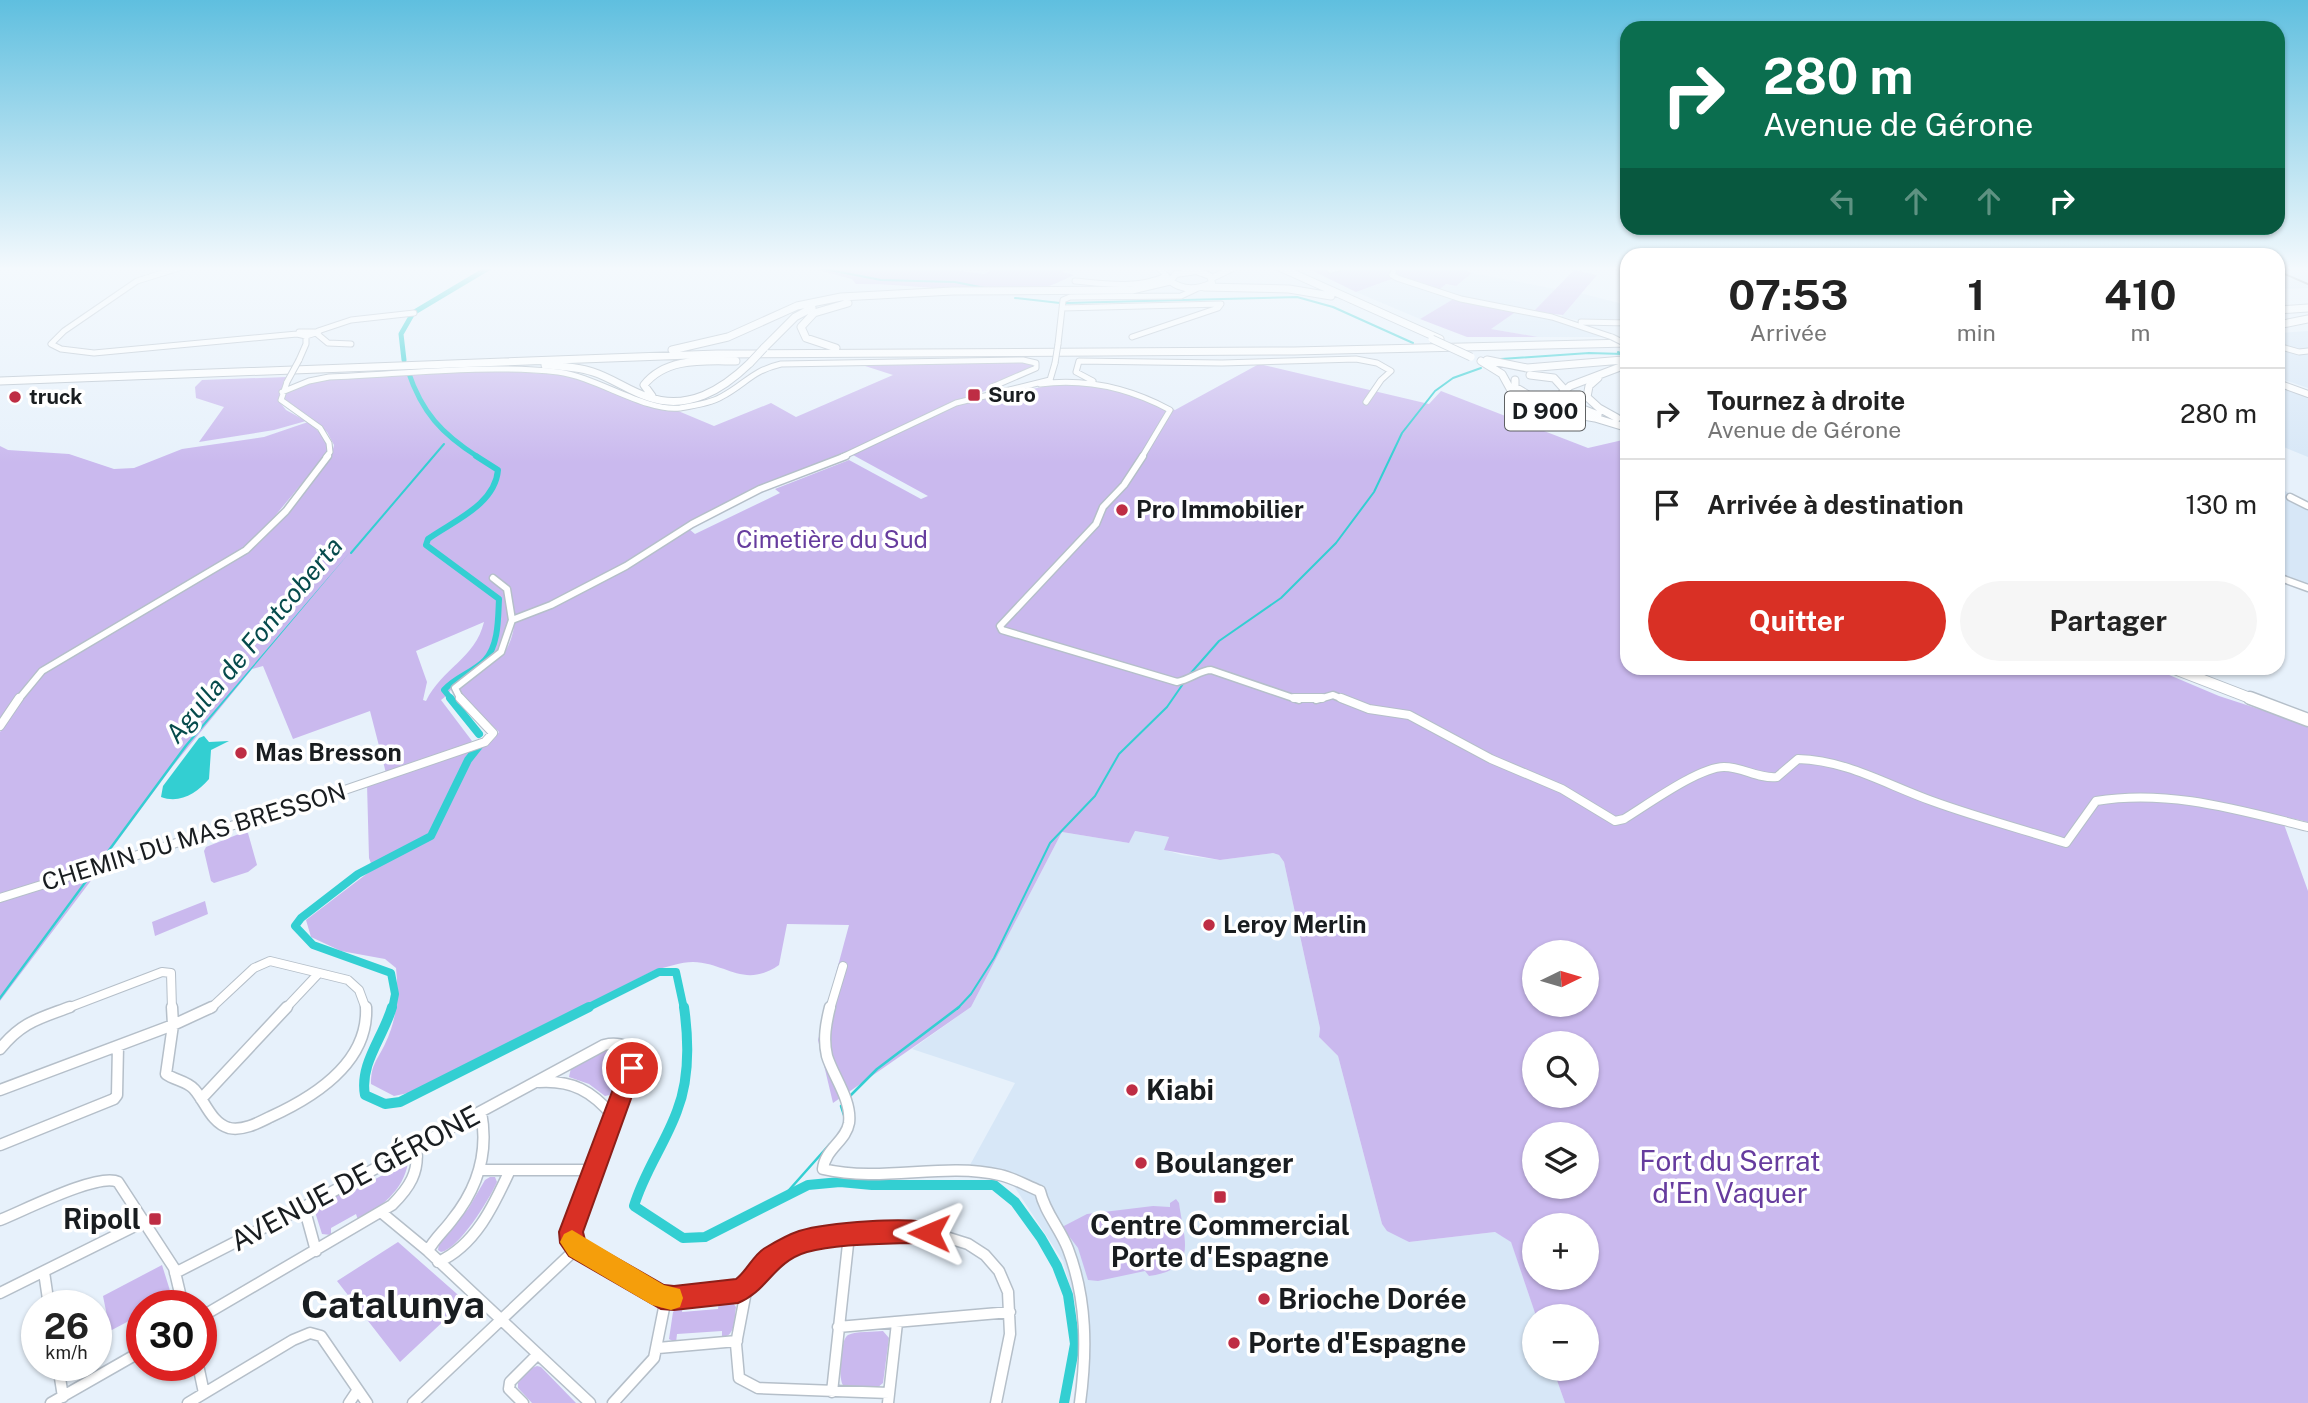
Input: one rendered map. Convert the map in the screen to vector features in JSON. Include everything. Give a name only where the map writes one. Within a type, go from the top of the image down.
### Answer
[{"type":"highway","points":[[0,383],[656,352],[706,344],[734,332]]},
{"type":"highway","points":[[493,364],[583,369],[649,398],[689,400],[711,395],[727,386],[780,332]]},
{"type":"highway","points":[[802,332],[806,338],[821,345],[848,349],[1043,348],[1143,352]]},
{"type":"highway","points":[[1421,332],[1508,373],[1521,392],[1535,397],[1552,397],[1563,391]]},
{"type":"highway","points":[[543,359],[865,352],[1143,352],[1620,345]]},
{"type":"highway","points":[[0,383],[493,364],[855,356],[1283,355],[1620,345]]},
{"type":"highway","points":[[661,400],[645,390],[647,380],[664,369],[684,363],[855,356]]},
{"type":"highway","points":[[1477,358],[1527,368],[1620,361]]},
{"type":"highway","points":[[1477,358],[1513,373],[1541,375],[1558,380],[1563,391],[1583,405],[1620,422]]},
{"type":"highway","name":"D 900","points":[[1477,358],[1502,374],[1513,394],[1531,407],[1620,424]]},
{"type":"highway","name":"D 900","points":[[1541,375],[1620,362]]},
{"type":"highway","name":"D 900","points":[[1563,391],[1620,365]]},
{"type":"highway","points":[[1609,371],[1588,386],[1587,397],[1620,421]]},
{"type":"highway","points":[[1515,380],[1528,375]]},
{"type":"highway","name":"D 900","points":[[1552,397],[1620,423]]},
{"type":"highway","points":[[2190,675],[2308,720]]},
{"type":"highway","points":[[2203,675],[2308,715]]},
{"type":"main road","points":[[2285,384],[2308,392]]},
{"type":"street","points":[[63,332],[51,344],[61,349],[94,353],[311,332]]},
{"type":"street","points":[[292,334],[306,336],[316,332]]},
{"type":"street","points":[[317,332],[328,343],[351,344]]},
{"type":"street","points":[[1040,384],[1050,380],[1054,374],[1059,332]]},
{"type":"street","points":[[1132,337],[1145,332]]},
{"type":"street","points":[[1598,332],[1620,341]]},
{"type":"street","points":[[0,726],[32,680],[42,671],[254,546],[324,462],[331,445],[324,433],[311,421],[288,409],[281,400],[306,344],[306,336]]},
{"type":"street","points":[[2285,348],[2299,352],[2308,351]]},
{"type":"street","points":[[1366,402],[1381,380],[1391,371],[1377,363],[1356,359],[1222,363],[1079,361],[1076,372],[1100,384],[1170,410],[1156,428],[1130,476],[1097,512],[1096,524],[1000,626],[1002,630],[1177,682],[1187,681],[1203,670],[1211,670],[1300,700],[1315,700],[1333,695],[1369,709],[1409,715],[1491,759],[1562,789],[1615,821],[1624,819],[1713,769],[1736,767],[1768,777],[1777,777],[1783,775],[1798,758],[1806,758],[1831,763],[1931,801],[2066,843],[2096,801],[2136,796],[2188,801],[2308,827]]},
{"type":"street","points":[[282,393],[309,381],[329,377],[409,373],[557,372],[581,376],[652,404],[678,408],[720,398],[768,366],[1023,360],[1036,363],[1036,368],[992,387],[992,393]]},
{"type":"street","points":[[1054,374],[1066,381]]},
{"type":"street","points":[[493,578],[507,589],[512,620],[551,605],[626,566],[692,524],[761,489],[841,458],[956,403],[1040,384],[1066,381],[1100,384]]},
{"type":"street","points":[[2290,497],[2308,506]]},
{"type":"street","points":[[2285,580],[2308,588]]},
{"type":"street","name":"CHEMIN DU MAS BRESSON","points":[[0,898],[330,795],[490,739],[493,733],[456,694],[455,688],[496,660],[503,652],[512,620]]},
{"type":"street","points":[[0,1049],[4,1038],[24,1025],[168,971],[171,973],[173,1025],[174,1038],[167,1058],[166,1074],[192,1086],[220,1124],[235,1128],[248,1127],[295,1107],[331,1081],[345,1066],[358,1044],[365,1024],[367,1004],[363,991],[348,980],[270,961],[261,963],[208,1011],[173,1025],[118,1046],[0,1090]]},
{"type":"street","points":[[843,966],[832,1004],[825,1046],[847,1109],[849,1123],[841,1139],[824,1157],[822,1169],[854,1176],[947,1173],[1000,1175],[1041,1191],[1042,1204],[1067,1245],[1081,1291],[1087,1353],[1080,1403]]},
{"type":"street","points":[[201,1099],[318,974]]},
{"type":"street","name":"AVENUE DE GÉRONE","points":[[175,1273],[304,1207],[604,1045],[619,1043],[632,1049],[635,1055],[571,1232],[572,1243],[577,1248]]},
{"type":"street","points":[[0,1145],[114,1099],[117,1095],[118,1046]]},
{"type":"street","name":"AVENUE DE GÉRONE","points":[[535,1082],[559,1080],[578,1084],[596,1095],[613,1116]]},
{"type":"street","points":[[428,1251],[472,1190],[482,1170],[486,1142],[481,1112]]},
{"type":"street","points":[[217,1308],[382,1213],[405,1192],[415,1177],[419,1162],[416,1147]]},
{"type":"street","points":[[482,1170],[593,1170]]},
{"type":"street","points":[[438,1262],[456,1254],[475,1231],[491,1209],[510,1170]]},
{"type":"street","points":[[0,1220],[92,1182],[110,1178],[118,1182],[145,1222],[175,1273],[179,1290]]},
{"type":"street","points":[[304,1207],[316,1251]]},
{"type":"street","points":[[382,1213],[428,1251],[590,1403]]},
{"type":"street","points":[[0,1293],[145,1222]]},
{"type":"street","points":[[413,1403],[577,1248],[666,1298],[738,1291],[747,1286],[770,1258],[784,1249],[816,1238],[909,1231],[929,1233],[968,1245],[985,1256],[1000,1276],[1007,1292],[1010,1336],[996,1403]]},
{"type":"street","points":[[832,1392],[849,1236]]},
{"type":"street","points":[[44,1272],[47,1290]]},
{"type":"street","points":[[747,1286],[735,1364],[739,1378],[758,1388],[889,1398],[897,1323]]},
{"type":"street","points":[[613,1403],[654,1358],[666,1298]]},
{"type":"street","points":[[838,1327],[1010,1312]]},
{"type":"street","points":[[188,1403],[306,1333],[321,1336],[367,1403]]},
{"type":"street","points":[[658,1348],[737,1341]]},
{"type":"street","points":[[523,1403],[509,1389],[510,1382],[538,1354]]},
{"type":"street","points":[[51,1403],[126,1360]]},
{"type":"street","points":[[61,1381],[63,1396]]},
{"type":"street","points":[[201,1381],[204,1393]]},
{"type":"street","points":[[349,1403],[357,1391]]},
{"type":"shaded area","points":[[1511,332],[1595,332],[1609,337],[1538,337]]},
{"type":"shaded area","points":[[2308,332],[2308,388],[2285,380],[2285,333]]},
{"type":"shaded area","points":[[2285,387],[2308,394],[2308,457],[2285,447]]},
{"type":"shaded area","points":[[2285,491],[2308,504],[2308,587],[2285,578]]},
{"type":"shaded area","name":"Porte d'Espagne","points":[[1134,831],[1169,837],[1165,850],[1182,855],[1220,860],[1273,853],[1279,855],[1284,862],[1320,1028],[1319,1037],[1338,1056],[1382,1224],[1409,1242],[1495,1232],[1511,1241],[1522,1274],[1522,1290],[1527,1290],[1532,1304],[1522,1304],[1522,1381],[1557,1381],[1565,1403],[1073,1403],[1082,1330],[1063,1261],[1010,1180],[965,1174],[1015,1083],[912,1049],[971,1007],[1062,832],[1129,843]]},
{"type":"green space","points":[[1455,332],[1511,332],[1538,337],[1467,337]]},
{"type":"green space","points":[[1023,361],[1034,364],[1034,368],[881,439],[759,488],[654,549],[550,604],[509,620],[499,651],[459,681],[441,700],[472,741],[467,745],[386,773],[370,711],[293,739],[263,666],[252,669],[172,767],[102,862],[0,894],[0,732],[36,680],[45,672],[243,555],[257,545],[288,512],[313,481],[334,445],[327,432],[284,399],[285,392],[328,378],[498,371],[579,376],[650,405],[671,408],[714,426],[771,403],[796,417],[893,375],[859,364]],"holes":[[[484,622],[480,635],[426,701],[423,700],[427,682],[416,651]]]},
{"type":"green space","points":[[1259,364],[1429,404],[1441,391],[1588,448],[1620,441],[1620,675],[2169,675],[2219,696],[2308,725],[2308,822],[2281,816],[2308,891],[2308,1403],[1565,1403],[1557,1381],[1599,1381],[1599,1304],[1532,1304],[1527,1290],[1599,1290],[1599,1213],[1522,1213],[1522,1275],[1511,1242],[1495,1232],[1409,1242],[1387,1231],[1382,1224],[1338,1056],[1319,1037],[1320,1028],[1284,862],[1279,855],[1273,853],[1220,860],[1164,850],[1169,837],[1135,831],[1129,843],[1062,832],[971,1007],[833,1103],[818,1040],[849,925],[787,924],[779,965],[756,975],[745,975],[693,962],[655,970],[418,1091],[394,1096],[371,1084],[373,1067],[395,1016],[396,968],[385,959],[341,951],[311,937],[306,920],[373,869],[369,858],[367,784],[483,746],[499,732],[459,693],[458,688],[501,656],[512,637],[515,621],[627,567],[689,529],[695,534],[780,493],[775,489],[849,460],[921,499],[928,496],[853,455],[957,404],[1062,383],[1115,390],[1175,410]]},
{"type":"green space","points":[[287,377],[279,401],[286,410],[306,421],[274,430],[199,442],[224,407],[196,398],[195,387],[202,380]]},
{"type":"green space","points":[[308,422],[325,439],[327,453],[251,545],[39,671],[29,680],[0,722],[0,446],[8,450],[69,454],[114,469],[134,468],[182,449],[264,437]]},
{"type":"green space","points":[[244,832],[248,833],[257,865],[248,872],[214,883],[211,881],[204,851],[206,847]]},
{"type":"green space","points":[[99,870],[0,1001],[0,901]]},
{"type":"green space","points":[[205,901],[208,914],[155,936],[152,922]]},
{"type":"green space","points":[[613,1048],[626,1053],[629,1058],[614,1094],[605,1096],[589,1084],[569,1077],[571,1068],[603,1050]]},
{"type":"green space","points":[[403,1160],[408,1163],[405,1173],[390,1197],[358,1220],[356,1214],[331,1228],[331,1235],[322,1234],[315,1212],[316,1206],[345,1189],[347,1194],[396,1168],[395,1162]]},
{"type":"green space","points":[[495,1177],[497,1182],[473,1223],[448,1249],[441,1252],[438,1250],[439,1244],[468,1209],[485,1180]]},
{"type":"green space","points":[[1176,1199],[1179,1203],[1185,1251],[1182,1260],[1175,1267],[1149,1276],[1145,1271],[1098,1281],[1088,1280],[1078,1248],[1062,1227],[1087,1214],[1153,1206],[1170,1207],[1170,1203]]},
{"type":"green space","points":[[398,1242],[465,1301],[400,1362],[337,1281]]},
{"type":"green space","points":[[162,1265],[170,1290],[126,1290],[126,1322],[112,1330],[112,1291]]},
{"type":"green space","points":[[731,1300],[736,1307],[732,1330],[727,1336],[722,1338],[722,1331],[677,1334],[676,1343],[669,1339],[673,1312],[680,1305],[683,1304],[682,1312],[718,1309],[719,1301]]},
{"type":"green space","points":[[883,1331],[889,1338],[883,1383],[877,1388],[843,1385],[841,1359],[845,1338],[855,1333]]},
{"type":"green space","points":[[537,1366],[576,1403],[532,1403],[518,1388],[518,1383],[529,1369]]},
{"type":"water","points":[[350,552],[188,745],[0,1000],[0,996],[185,745]]},
{"type":"water","points":[[204,736],[209,742],[229,741],[211,750],[209,779],[188,796],[175,799],[161,797],[163,786],[199,738]]},
{"type":"waterway","points":[[402,332],[404,360]]},
{"type":"waterway","points":[[1390,332],[1413,343]]},
{"type":"waterway","points":[[1501,359],[1589,353],[1620,354]]},
{"type":"waterway","points":[[1190,674],[1219,641],[1281,598],[1336,543],[1374,492],[1402,433],[1435,391],[1453,378],[1481,368]]},
{"type":"waterway","points":[[408,371],[420,399],[435,421],[454,440],[478,457]]},
{"type":"waterway","name":"Agulla de Fontcoberta","points":[[351,553],[444,444]]},
{"type":"waterway","points":[[452,700],[444,690],[481,664],[490,654],[497,631],[499,599],[426,545],[428,539],[471,511],[489,493],[498,470],[476,456]]},
{"type":"waterway","points":[[959,1007],[971,994],[994,958],[1050,843],[1095,796],[1119,754],[1167,707],[1185,681]]},
{"type":"waterway","points":[[450,698],[479,734]]},
{"type":"waterway","points":[[392,1009],[395,994],[391,973],[313,945],[295,926],[301,918],[358,874],[431,836],[468,760],[479,746]]},
{"type":"waterway","points":[[589,1007],[659,972],[676,972],[684,1009]]},
{"type":"waterway","points":[[392,1007],[369,1061],[364,1084],[365,1095],[385,1104],[400,1102],[589,1007]]},
{"type":"waterway","points":[[585,1009],[589,1007]]},
{"type":"waterway","points":[[684,1007],[687,1060],[681,1098],[634,1206],[683,1238],[705,1237],[808,1185],[840,1182],[872,1185],[994,1185],[1015,1202],[1041,1238],[1057,1266],[1068,1295],[1075,1344],[1064,1403]]},
{"type":"waterway","points":[[849,1097],[877,1069],[959,1007]]},
{"type":"waterway","points":[[841,1106],[844,1115]]},
{"type":"waterway","points":[[782,1198],[830,1144]]},
{"type":"slow traffic","points":[[572,1242],[577,1248],[661,1297],[671,1298]]},
{"type":"place","name":"Suro","points":[[974,395]]},
{"type":"place","name":"truck","points":[[15,397]]},
{"type":"place","name":"Pro Immobilier","points":[[1122,510]]},
{"type":"place","name":"Mas Bresson","points":[[241,753]]},
{"type":"place","name":"Leroy Merlin","points":[[1209,925]]},
{"type":"place","name":"Kiabi","points":[[1132,1090]]},
{"type":"place","name":"Boulanger","points":[[1141,1163]]},
{"type":"place","name":"Centre Commercial Porte d'Espagne","points":[[1220,1197]]},
{"type":"place","name":"Ripoll","points":[[155,1219]]},
{"type":"place","name":"Brioche Dorée","points":[[1264,1299]]},
{"type":"place","name":"Porte d'Espagne","points":[[1234,1343]]},
{"type":"district","name":"Catalunya","points":[[393,1305]]},
{"type":"route","points":[[632,1068],[579,1208],[571,1232],[572,1243],[661,1297],[738,1291],[747,1286],[770,1258],[784,1249],[816,1238],[909,1231],[929,1233]]},
{"type":"park label","name":"Cimetière du Sud","points":[[832,540]]},
{"type":"park label","name":"Fort du Serrat d'En Vaquer","points":[[1730,1177]]}]
